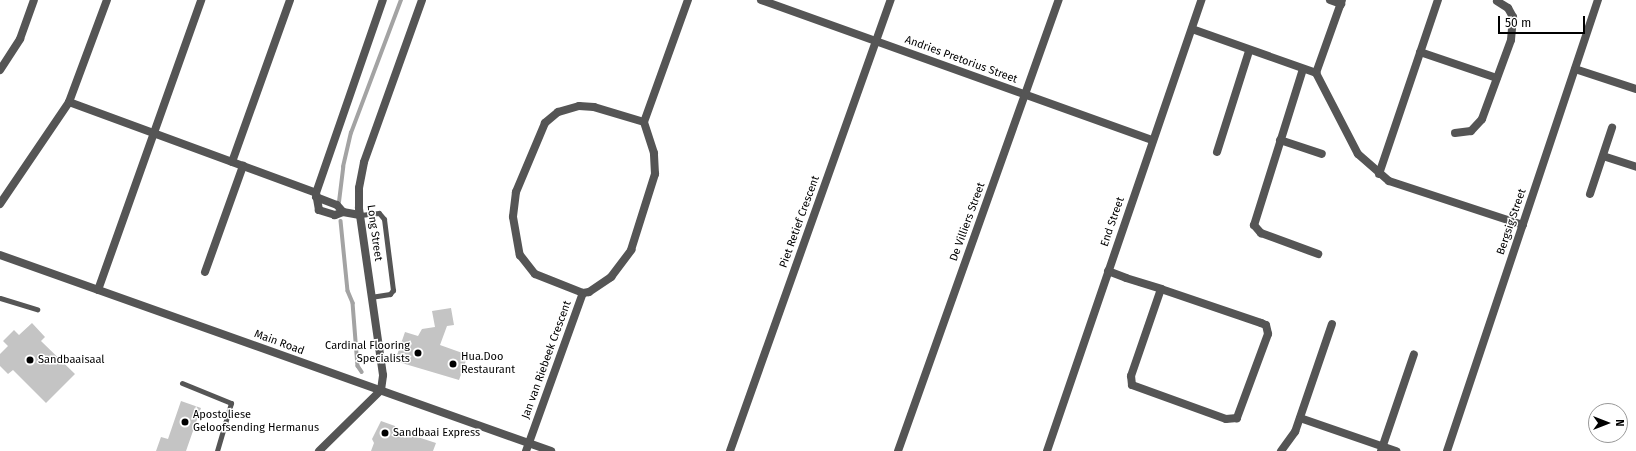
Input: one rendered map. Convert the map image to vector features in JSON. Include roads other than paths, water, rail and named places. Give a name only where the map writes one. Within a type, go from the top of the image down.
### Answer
[{"type":"street","points":[[0,70],[20,39],[34,0]]},
{"type":"street","points":[[0,204],[69,102],[107,0]]},
{"type":"street","points":[[98,290],[201,0]]},
{"type":"street","points":[[232,162],[290,0]]},
{"type":"street","points":[[316,195],[383,0]]},
{"type":"street","name":"Long Street","points":[[381,390],[383,375],[360,215],[359,188],[364,162],[422,0]]},
{"type":"street","points":[[583,293],[542,278],[524,262],[517,245],[513,216],[516,192],[540,130],[558,112],[587,106],[644,122],[688,0]]},
{"type":"street","name":"Andries Pretorius Street","points":[[761,0],[1153,140]]},
{"type":"street","name":"Piet Retief Crescent","points":[[730,451],[891,0]]},
{"type":"street","name":"De Villiers Street","points":[[898,451],[1024,94],[1059,0]]},
{"type":"street","name":"End Street","points":[[1047,451],[1201,0]]},
{"type":"street","points":[[1330,0],[1341,2],[1316,73],[1350,142],[1379,174],[1406,189],[1522,225]]},
{"type":"street","points":[[1379,174],[1438,0]]},
{"type":"street","name":"Bergsig Street","points":[[1447,451],[1598,0]]},
{"type":"street","points":[[1455,133],[1471,131],[1476,127],[1497,78],[1513,24],[1508,8],[1497,2]]},
{"type":"street","points":[[1192,28],[1249,51],[1316,73]]},
{"type":"street","points":[[1217,152],[1249,51]]},
{"type":"street","points":[[1420,52],[1497,78]]},
{"type":"street","points":[[1303,69],[1254,220],[1255,228],[1318,254]]},
{"type":"street","points":[[1575,69],[1636,89]]},
{"type":"street","points":[[69,102],[243,166],[316,195],[337,205],[343,212],[360,215]]},
{"type":"street","name":"Jan van Riebeek Crescent","points":[[527,447],[583,293],[600,287],[617,271],[631,250],[655,174],[654,152],[644,122]]},
{"type":"street","points":[[1590,194],[1612,128]]},
{"type":"street","points":[[1280,140],[1322,154]]},
{"type":"street","points":[[1603,156],[1636,167]]},
{"type":"street","points":[[205,272],[243,166]]},
{"type":"street","name":"Main Road","points":[[0,255],[381,390],[527,447],[551,451]]},
{"type":"street","points":[[1108,271],[1161,289],[1267,328],[1268,334],[1238,418],[1226,419],[1132,385],[1131,376],[1161,289]]},
{"type":"street","points":[[1281,451],[1295,432],[1332,324]]},
{"type":"street","points":[[1382,449],[1414,354]]},
{"type":"street","points":[[319,451],[381,390]]},
{"type":"street","points":[[1300,418],[1382,449],[1396,451]]},
{"type":"lane","points":[[360,215],[379,213],[384,219],[393,290],[390,294],[372,297]]},
{"type":"lane","points":[[0,298],[38,309]]},
{"type":"lane","points":[[182,383],[231,403],[217,451]]},
{"type":"waterway","points":[[339,202],[343,167],[351,133],[401,0]]},
{"type":"waterway","points":[[341,221],[348,291],[353,303],[358,366],[362,372]]},
{"type":"place","name":"Cardinal Flooring Specialists","points":[[418,353]]},
{"type":"place","name":"Sandbaaisaal","points":[[30,360]]},
{"type":"place","name":"Hua.Doo Restaurant","points":[[453,364]]},
{"type":"place","name":"Apostoliese Geloofsending Hermanus","points":[[185,422]]},
{"type":"place","name":"Sandbaai Express","points":[[385,433]]}]
